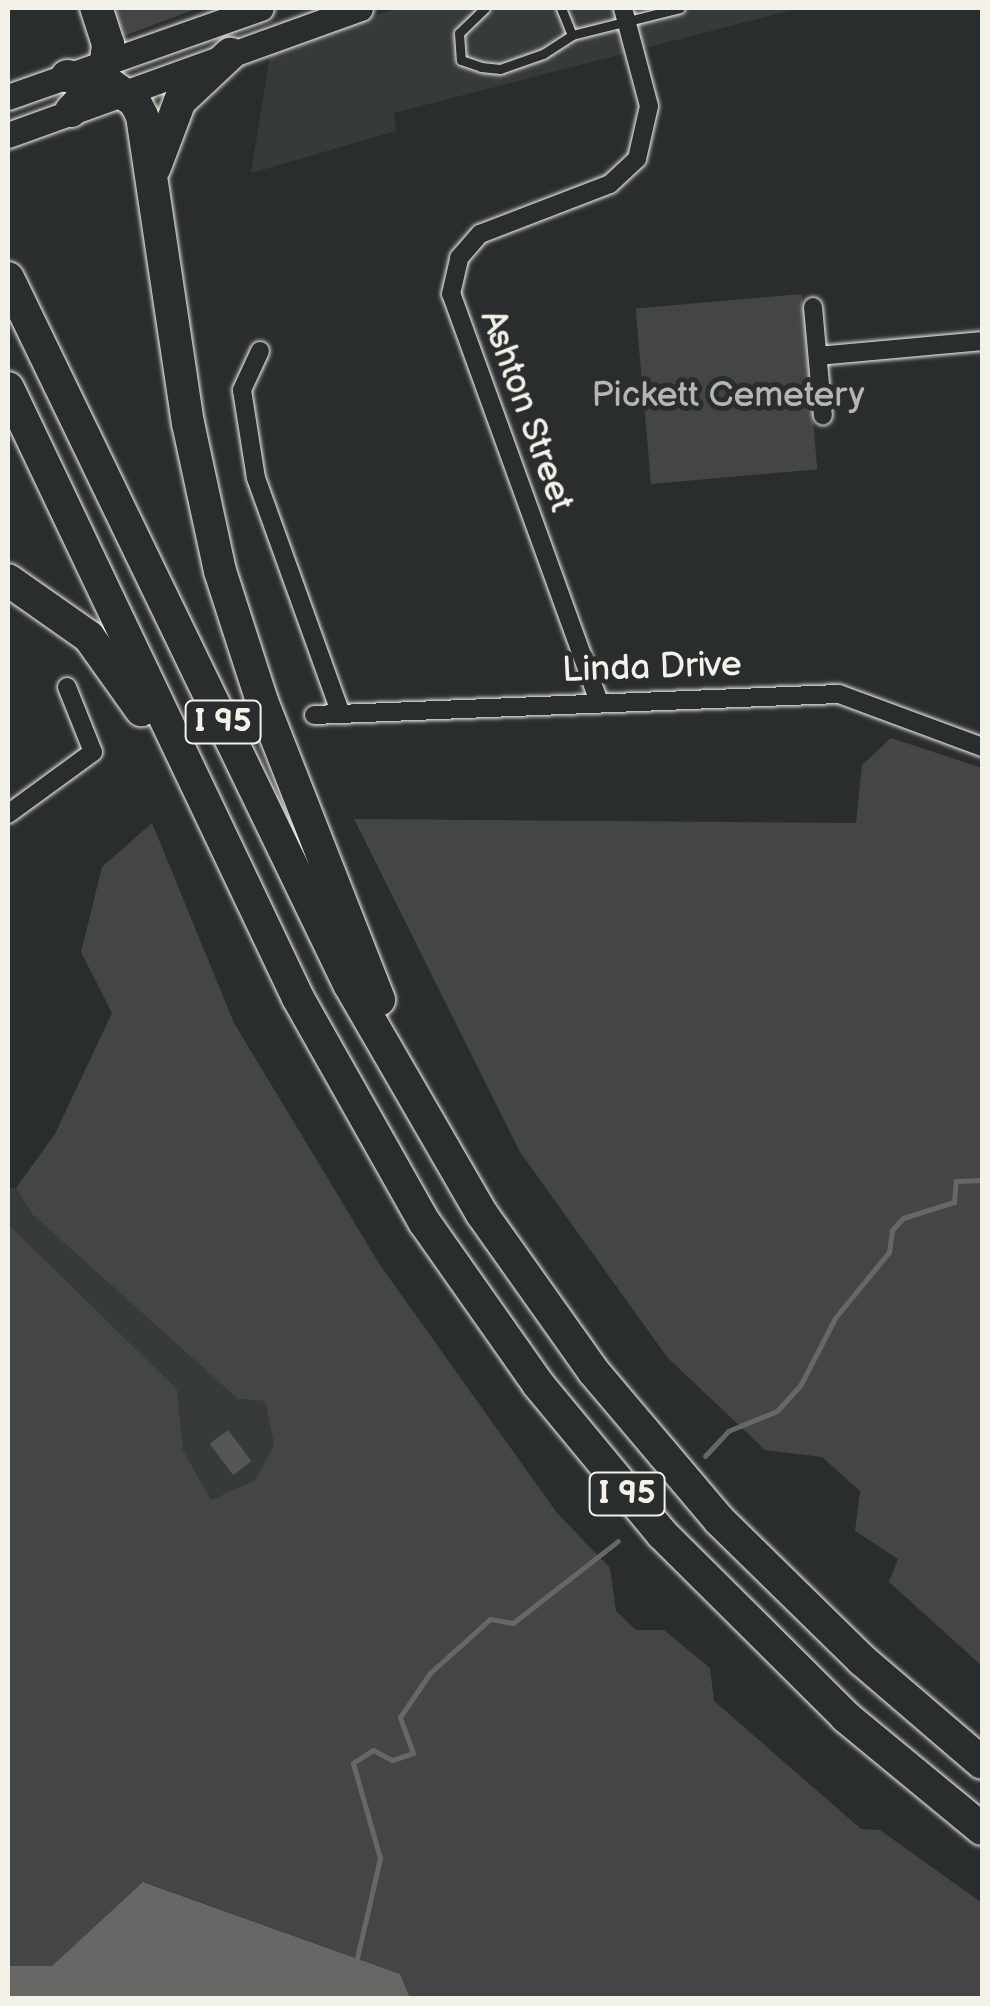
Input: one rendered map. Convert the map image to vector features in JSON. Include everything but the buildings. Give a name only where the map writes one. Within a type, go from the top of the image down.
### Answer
[{"type":"highway","points":[[96,8],[108,44],[110,78],[142,116],[188,423],[220,571],[262,701],[447,1160]]},
{"type":"highway","points":[[152,182],[167,122],[192,88],[230,54]]},
{"type":"highway","points":[[67,76],[110,78]]},
{"type":"highway","points":[[71,112],[110,78]]},
{"type":"highway","name":"I 95","points":[[8,278],[349,984],[447,1160],[556,1321],[678,1474],[812,1614],[982,1763]]},
{"type":"highway","name":"I 95","points":[[8,388],[231,858],[358,1112],[444,1251],[567,1422],[752,1629],[982,1830]]},
{"type":"highway","points":[[8,580],[70,620],[106,656],[231,858]]},
{"type":"main road","points":[[110,78],[261,8]]},
{"type":"main road","points":[[110,78],[230,54],[360,8]]},
{"type":"main road","points":[[8,97],[67,76]]},
{"type":"main road","points":[[8,135],[71,112]]},
{"type":"street","name":"Ashton Street","points":[[599,702],[452,294],[459,258],[480,234],[610,184],[637,159],[649,106],[626,16]]},
{"type":"street","points":[[813,307],[823,416]]},
{"type":"street","points":[[818,356],[982,341]]},
{"type":"street","points":[[260,351],[242,390],[256,478],[341,714]]},
{"type":"street","points":[[8,814],[93,752],[67,687]]},
{"type":"street","name":"Linda Drive","points":[[314,715],[839,694],[982,747]]},
{"type":"lane","points":[[485,8],[459,33],[461,60],[481,68],[500,68],[544,54],[572,35],[626,16],[680,8]]},
{"type":"lane","points":[[561,8],[572,35]]},
{"type":"shaded area","points":[[398,8],[800,8],[394,113],[396,131],[251,173],[271,49]]},
{"type":"shaded area","points":[[8,1188],[16,1188],[32,1214],[238,1399],[265,1401],[274,1445],[255,1480],[211,1500],[183,1450],[177,1389],[8,1224]]},
{"type":"shaded area","points":[[143,1882],[400,1974],[410,1998],[8,1998],[8,1966],[52,1966]]},
{"type":"green space","points":[[109,8],[199,8],[121,37]]},
{"type":"green space","name":"Pickett Cemetery","points":[[802,294],[817,469],[651,484],[636,309]]},
{"type":"green space","points":[[891,738],[982,768],[982,1666],[889,1582],[898,1559],[855,1531],[860,1491],[822,1457],[765,1450],[667,1357],[520,1152],[354,819],[856,823],[862,765]]},
{"type":"green space","points":[[152,823],[234,1023],[380,1265],[557,1513],[610,1568],[616,1611],[636,1630],[664,1630],[710,1668],[714,1701],[861,1829],[880,1830],[982,1903],[982,1998],[410,1998],[400,1974],[144,1882],[52,1966],[8,1966],[8,1224],[177,1389],[183,1450],[211,1500],[255,1480],[274,1445],[265,1401],[238,1399],[32,1214],[16,1188],[55,1134],[112,1013],[81,952],[102,867]]},
{"type":"waterway","points":[[705,1456],[728,1431],[777,1411],[801,1384],[835,1318],[889,1252],[892,1230],[903,1218],[954,1202],[956,1181],[982,1180]]},
{"type":"waterway","points":[[357,1958],[380,1858],[353,1763],[373,1750],[392,1760],[413,1753],[400,1717],[430,1673],[490,1619],[513,1623],[618,1541]]}]
